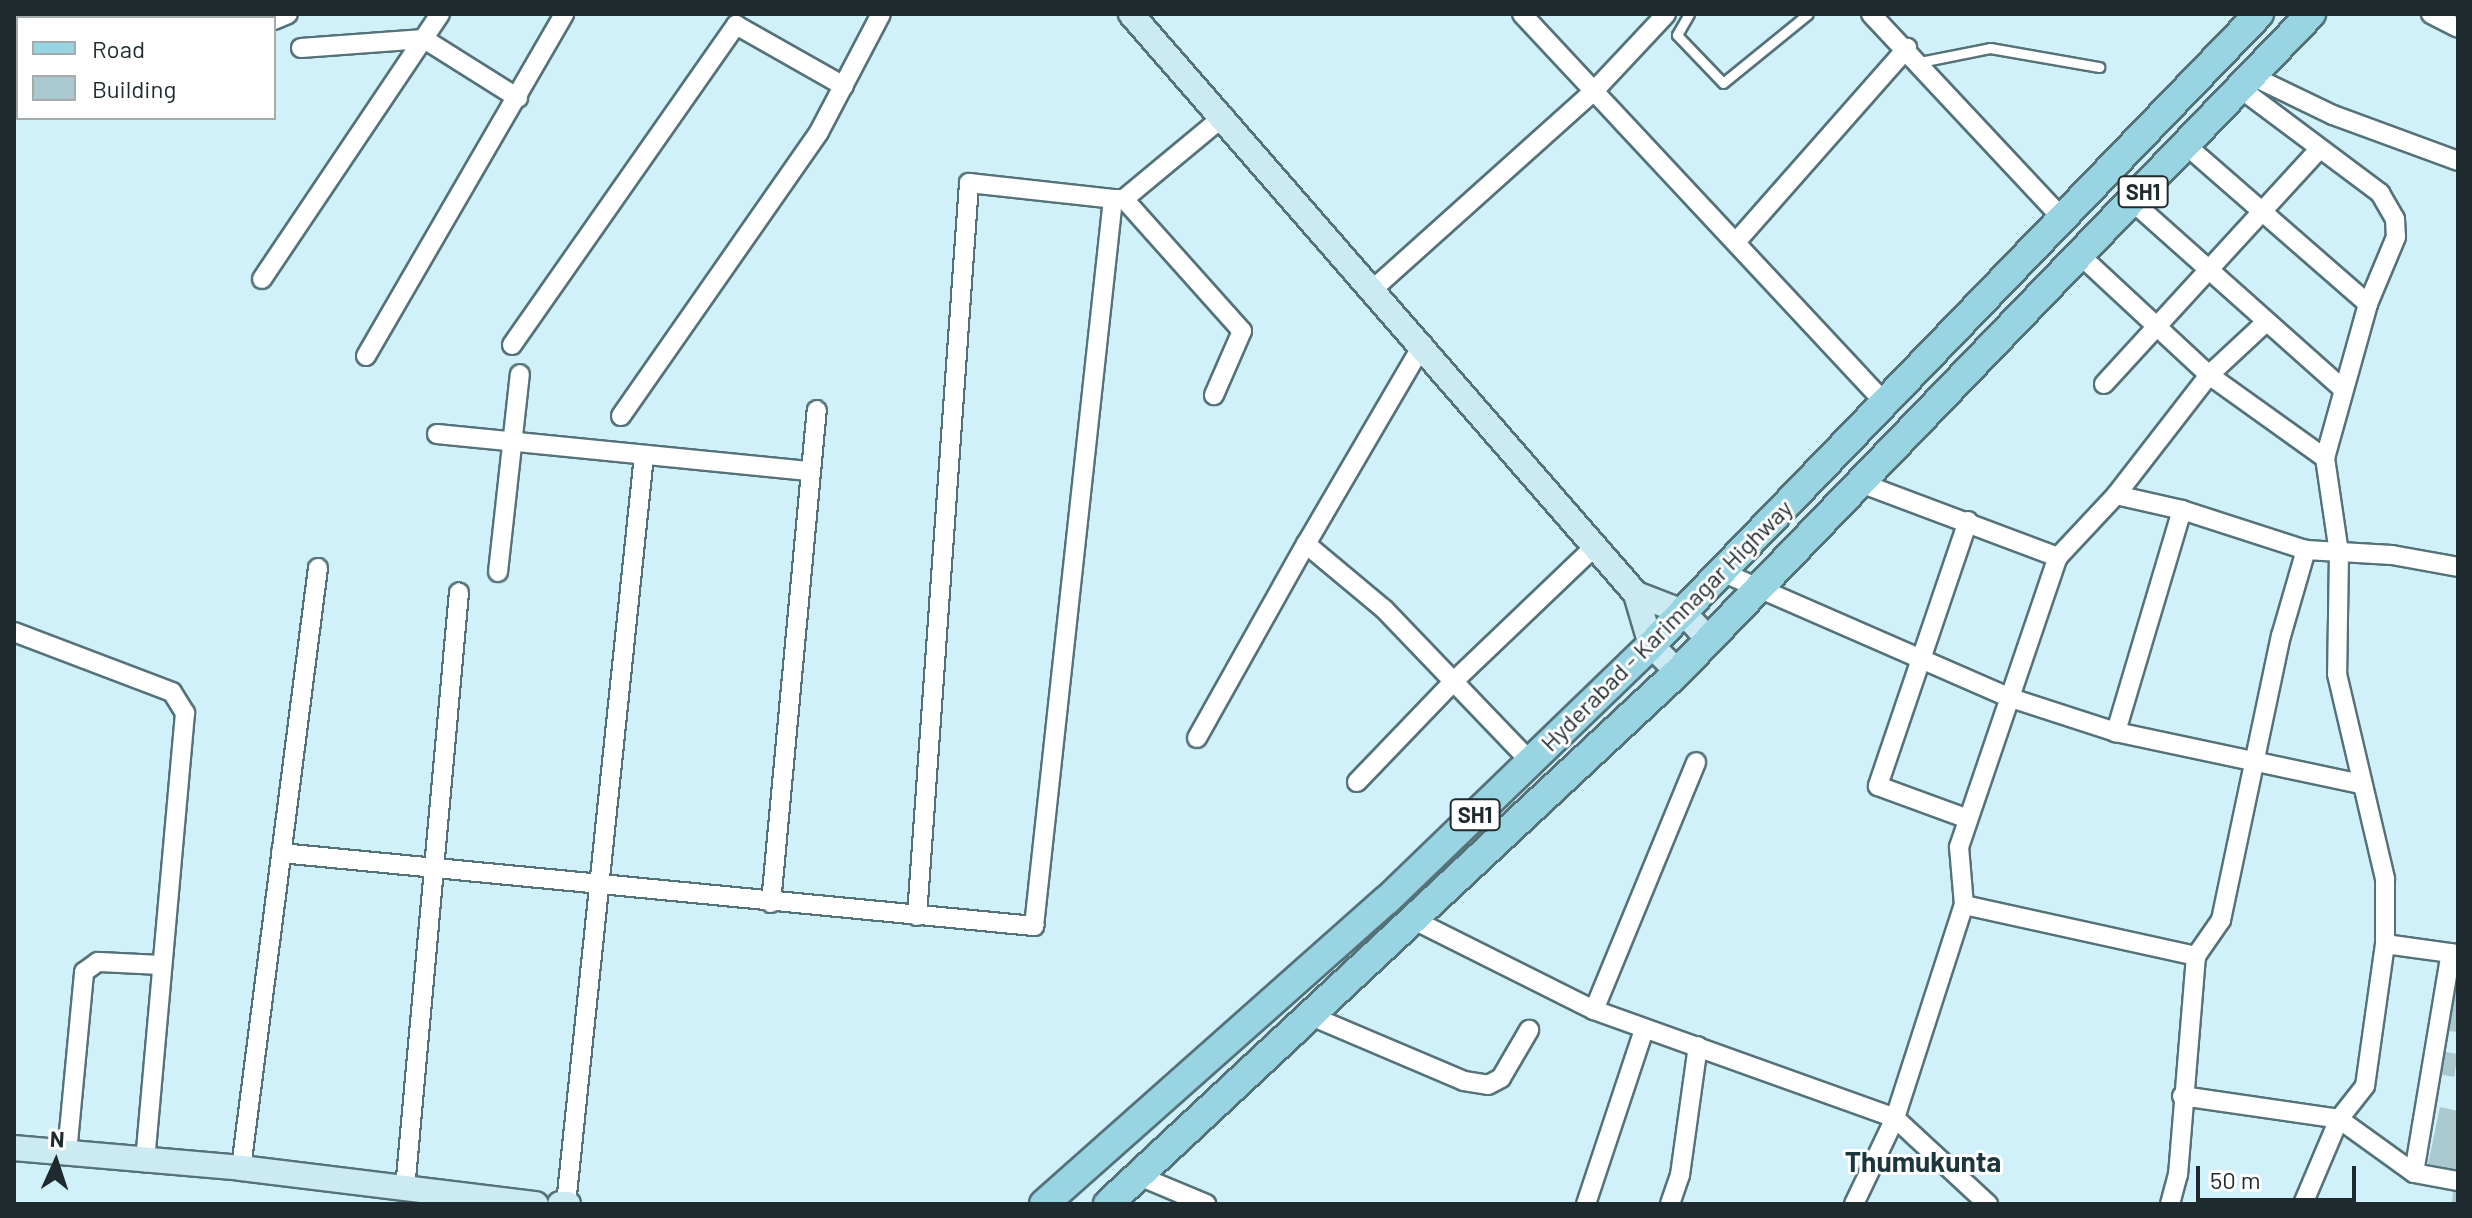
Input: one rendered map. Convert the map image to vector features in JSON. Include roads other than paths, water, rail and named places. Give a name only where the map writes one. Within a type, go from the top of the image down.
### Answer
[{"type":"main road","name":"Hyderabad - Karimnagar Highway","points":[[1044,1204],[1387,900],[1651,645],[2259,14]]},
{"type":"main road","name":"Hyderabad - Karimnagar Highway","points":[[1108,1204],[1710,641],[1858,482],[1906,440],[1970,366],[2082,257],[2311,14]]},
{"type":"street","points":[[262,279],[440,14]]},
{"type":"street","points":[[366,356],[564,14]]},
{"type":"street","points":[[621,416],[819,132],[881,14]]},
{"type":"street","points":[[1131,14],[1224,116],[1371,291],[1423,344],[1593,548],[1636,594],[1683,612],[1710,641]]},
{"type":"street","points":[[1522,14],[1885,403]]},
{"type":"street","points":[[1371,291],[1595,90],[1666,14]]},
{"type":"street","points":[[1871,14],[1914,55],[2061,217]]},
{"type":"street","points":[[2431,14],[2458,28]]},
{"type":"street","points":[[512,345],[723,35],[736,25],[844,86]]},
{"type":"street","points":[[301,48],[424,39],[518,98]]},
{"type":"street","points":[[1736,242],[1914,55]]},
{"type":"street","points":[[2247,83],[2319,149],[2380,193],[2395,219],[2396,237],[2368,304],[2342,388],[2325,458],[2339,553],[2337,674],[2360,784],[2385,879],[2385,944],[2365,1086],[2339,1119],[2303,1204]]},
{"type":"street","points":[[2247,83],[2458,161]]},
{"type":"street","points":[[281,853],[438,865],[771,903],[1034,926],[1118,199],[1224,116]]},
{"type":"street","points":[[2187,146],[2368,304]]},
{"type":"street","points":[[2104,384],[2154,324],[2319,149]]},
{"type":"street","points":[[917,916],[969,183],[1118,199],[1242,331],[1214,395]]},
{"type":"street","points":[[2133,202],[2342,388]]},
{"type":"street","points":[[2082,257],[2209,375],[2325,458]]},
{"type":"street","points":[[1854,1204],[1895,1118],[1964,905],[1959,847],[2058,557],[2116,495],[2209,375],[2266,322]]},
{"type":"street","points":[[1197,738],[1423,344]]},
{"type":"street","points":[[498,572],[520,374]]},
{"type":"street","points":[[771,903],[808,471],[817,410]]},
{"type":"street","points":[[437,434],[808,471]]},
{"type":"street","points":[[565,1204],[644,455]]},
{"type":"street","points":[[1858,482],[2058,557]]},
{"type":"street","points":[[2116,495],[2182,510],[2306,550],[2458,567]]},
{"type":"street","points":[[2116,732],[2182,510]]},
{"type":"street","points":[[1968,521],[1919,656],[1878,786],[1968,819]]},
{"type":"street","points":[[1306,544],[1384,609],[1530,761]]},
{"type":"street","points":[[1357,782],[1453,682],[1593,548]]},
{"type":"street","points":[[2170,1204],[2178,1175],[2182,1096],[2196,956],[2221,920],[2255,759],[2306,550]]},
{"type":"street","points":[[241,1168],[318,568]]},
{"type":"street","points":[[1722,572],[2008,697],[2116,732],[2255,759],[2360,784]]},
{"type":"street","points":[[395,1190],[438,865],[459,592]]},
{"type":"street","points":[[1636,594],[1651,645],[1678,672]]},
{"type":"street","points":[[14,632],[172,692],[185,713],[145,1162]]},
{"type":"street","points":[[1594,1010],[1696,762]]},
{"type":"street","points":[[1964,905],[2196,956]]},
{"type":"street","points":[[1414,920],[1594,1010],[1895,1118],[1988,1204]]},
{"type":"street","points":[[2385,944],[2455,954],[2414,1173]]},
{"type":"street","points":[[67,1153],[84,972],[98,962],[162,965]]},
{"type":"street","points":[[1311,1016],[1464,1081],[1488,1085],[1501,1078],[1529,1030]]},
{"type":"street","points":[[1586,1204],[1644,1030]]},
{"type":"street","points":[[1670,1204],[1680,1175],[1698,1046]]},
{"type":"street","points":[[2182,1096],[2339,1119],[2414,1173],[2458,1181]]},
{"type":"street","points":[[14,1148],[145,1162],[241,1168],[395,1190],[536,1204]]},
{"type":"street","points":[[1139,1176],[1206,1204]]},
{"type":"lane","points":[[1689,14],[1677,35],[1723,83],[1808,14]]},
{"type":"lane","points":[[1914,55],[1990,48],[2099,67]]},
{"type":"district","name":"Thumukunta","points":[[1923,1161]]}]
